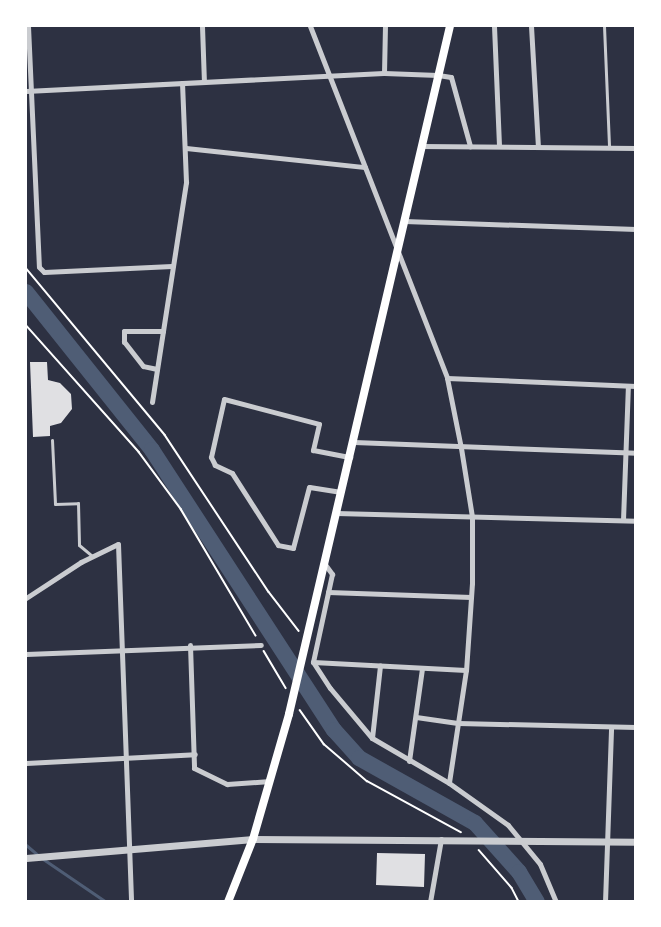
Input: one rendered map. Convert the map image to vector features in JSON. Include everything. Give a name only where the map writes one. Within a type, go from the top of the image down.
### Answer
[{"type":"main road","points":[[228,902],[253,839],[289,714],[450,26]]},
{"type":"street","points":[[28,26],[28,91],[39,267],[44,272],[172,266]]},
{"type":"street","points":[[202,26],[204,82]]},
{"type":"street","points":[[310,26],[332,76],[447,378],[461,448],[472,517],[471,597],[466,670],[449,783]]},
{"type":"street","points":[[384,26],[384,73]]},
{"type":"street","points":[[494,26],[499,146]]},
{"type":"street","points":[[531,26],[538,147]]},
{"type":"street","points":[[28,91],[384,73],[438,75],[451,77],[470,146]]},
{"type":"street","points":[[152,402],[186,182],[182,83]]},
{"type":"street","points":[[421,146],[636,148]]},
{"type":"street","points":[[186,148],[365,167]]},
{"type":"street","points":[[404,221],[636,229]]},
{"type":"street","points":[[157,369],[143,366],[124,342],[124,331],[163,331]]},
{"type":"street","points":[[447,378],[636,386]]},
{"type":"street","points":[[623,520],[628,386]]},
{"type":"street","points":[[341,492],[309,487],[293,548],[278,545],[232,473],[215,465],[212,457],[224,399],[319,424],[313,450],[350,457]]},
{"type":"street","points":[[354,442],[461,448],[636,453]]},
{"type":"street","points":[[336,513],[636,521]]},
{"type":"street","points":[[26,598],[93,556],[118,544],[131,902]]},
{"type":"street","points":[[324,563],[332,574],[313,662],[345,708],[372,738],[449,783],[508,825],[540,864],[556,902]]},
{"type":"street","points":[[328,592],[471,597]]},
{"type":"street","points":[[26,654],[190,645],[261,645]]},
{"type":"street","points":[[190,645],[194,768],[227,784],[271,781]]},
{"type":"street","points":[[313,662],[466,670]]},
{"type":"street","points":[[372,738],[380,665]]},
{"type":"street","points":[[409,761],[422,668]]},
{"type":"street","points":[[416,717],[458,723],[636,727]]},
{"type":"street","points":[[605,902],[611,727]]},
{"type":"street","points":[[26,763],[195,754]]},
{"type":"street","points":[[26,858],[253,839],[519,839],[636,842]]},
{"type":"street","points":[[429,901],[441,839]]},
{"type":"lane","points":[[604,26],[609,146]]},
{"type":"lane","points":[[52,440],[55,504],[78,503],[79,545],[93,556]]},
{"type":"path","points":[[26,268],[165,435],[269,592],[306,640]]},
{"type":"path","points":[[26,325],[139,452],[181,509],[290,693]]},
{"type":"path","points":[[295,702],[324,744],[367,781],[460,831],[468,839]]},
{"type":"path","points":[[476,848],[512,888],[519,902]]},
{"type":"building","points":[[30,362],[47,362],[48,380],[60,383],[71,394],[72,409],[61,423],[50,426],[50,436],[33,437]]},
{"type":"building","points":[[377,853],[425,854],[424,887],[376,885]]},
{"type":"waterway","points":[[26,292],[152,450],[334,730],[359,758],[475,823],[519,872],[537,902]]},
{"type":"waterway","points":[[26,845],[38,855]]},
{"type":"waterway","points":[[43,859],[106,902]]}]
